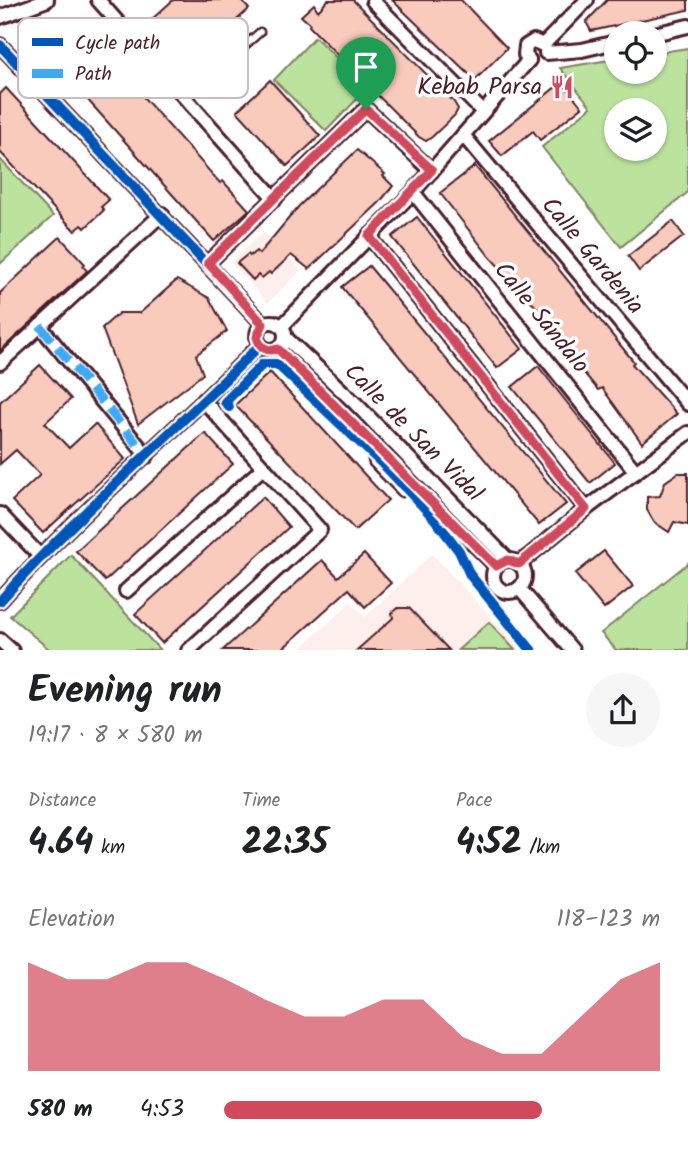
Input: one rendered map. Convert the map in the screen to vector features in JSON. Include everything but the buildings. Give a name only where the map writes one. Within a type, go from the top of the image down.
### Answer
[{"type":"street","points":[[0,18],[47,0]]},
{"type":"street","points":[[98,0],[114,18]]},
{"type":"street","points":[[284,332],[272,321],[263,324],[257,337],[260,345],[268,350],[278,349],[284,332],[369,236],[413,192],[529,60],[541,60],[544,49],[587,0]]},
{"type":"street","points":[[373,1],[483,112]]},
{"type":"street","points":[[667,31],[688,26]]},
{"type":"street","points":[[544,49],[582,50],[604,45]]},
{"type":"street","points":[[0,46],[18,65]]},
{"type":"street","points":[[50,98],[263,324]]},
{"type":"street","points":[[185,99],[275,200]]},
{"type":"street","points":[[208,263],[366,109],[432,170]]},
{"type":"street","name":"Calle Gardenia","points":[[463,135],[688,404]]},
{"type":"street","name":"Calle Sándalo","points":[[413,192],[636,472]]},
{"type":"street","points":[[0,363],[162,214]]},
{"type":"street","points":[[369,236],[586,509]]},
{"type":"street","points":[[40,326],[147,456]]},
{"type":"street","name":"Calle de San Vidal","points":[[284,332],[508,563]]},
{"type":"street","points":[[0,601],[40,556],[205,402],[260,345]]},
{"type":"street","name":"Calle de San Vidal","points":[[278,349],[366,435],[508,563]]},
{"type":"street","points":[[188,650],[320,530],[205,402]]},
{"type":"street","points":[[508,563],[525,573],[519,588],[509,592],[499,588],[493,579],[508,563],[688,433]]},
{"type":"street","points":[[126,591],[264,467]]},
{"type":"street","points":[[0,514],[40,556]]},
{"type":"street","points":[[519,588],[573,650]]},
{"type":"street","points":[[0,640],[12,650]]},
{"type":"lane","points":[[248,43],[260,32]]},
{"type":"lane","points":[[366,435],[373,463],[402,494]]},
{"type":"shaded area","points":[[264,232],[301,270],[268,303],[230,262]]},
{"type":"shaded area","points":[[432,554],[521,650],[299,650],[351,602],[365,617]]},
{"type":"green space","points":[[315,37],[368,88],[326,131],[274,80]]},
{"type":"green space","points":[[688,48],[688,192],[621,247],[542,147],[591,107],[560,68],[604,61],[604,84],[667,84],[667,51]]},
{"type":"green space","points":[[0,159],[53,216],[0,264]]},
{"type":"green space","points":[[71,555],[160,650],[50,650],[10,616]]},
{"type":"green space","points":[[688,563],[688,650],[616,650],[601,633]]},
{"type":"green space","points":[[489,622],[515,650],[458,650]]},
{"type":"marked path","points":[[40,326],[147,456]]},
{"type":"cycle path","points":[[0,45],[18,64]]},
{"type":"cycle path","points":[[50,98],[263,324]]},
{"type":"cycle path","points":[[0,601],[95,503],[260,345]]},
{"type":"cycle path","points":[[229,407],[225,402],[263,364],[277,364],[386,467],[434,518],[459,551],[470,575],[531,650]]},
{"type":"place","name":"Kebab Parsa","points":[[562,87]]},
{"type":"route","points":[[366,109],[432,170],[369,236],[586,509],[519,564],[508,560],[496,566],[488,555],[278,349],[268,350],[260,345],[257,332],[263,324],[208,263],[366,109]]}]
